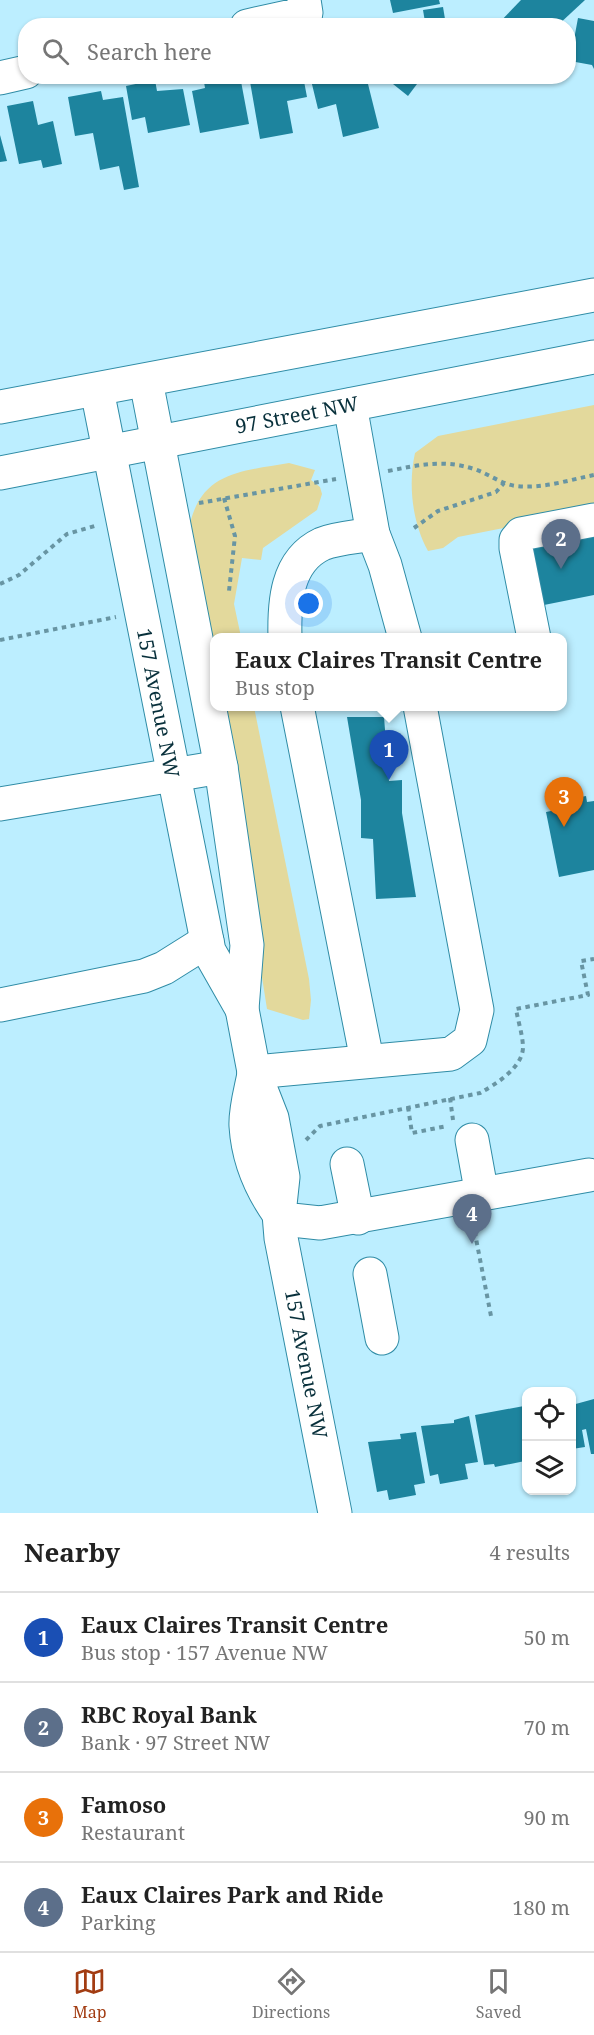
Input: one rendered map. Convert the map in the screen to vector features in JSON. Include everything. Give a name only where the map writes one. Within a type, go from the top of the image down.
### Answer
[{"type":"street","points":[[270,18],[305,6]]},
{"type":"street","points":[[0,78],[18,74]]},
{"type":"street","points":[[0,407],[594,295]]},
{"type":"street","name":"97 Street NW","points":[[0,473],[594,357]]},
{"type":"street","name":"157 Avenue NW","points":[[147,381],[210,709]]},
{"type":"street","name":"157 Avenue NW","points":[[97,390],[209,951],[242,1009]]},
{"type":"street","points":[[350,405],[373,534],[385,566],[404,633]]},
{"type":"street","points":[[533,633],[516,540],[521,534],[594,520]]},
{"type":"street","points":[[285,633],[291,575],[305,556],[323,544],[373,534]]},
{"type":"street","name":"157 Avenue NW","points":[[210,711],[221,766],[247,945],[242,1009],[254,1072],[246,1125],[255,1170],[264,1191],[279,1214],[281,1238],[334,1513]]},
{"type":"street","points":[[298,711],[367,1060]]},
{"type":"street","points":[[254,1072],[451,1054],[470,1040],[477,1010],[421,711]]},
{"type":"street","points":[[0,804],[99,785],[173,776],[221,766]]},
{"type":"street","points":[[0,1005],[144,976],[164,968],[207,941]]},
{"type":"street","points":[[472,1140],[482,1195]]},
{"type":"street","points":[[347,1164],[358,1218]]},
{"type":"street","points":[[279,1214],[306,1223],[358,1218],[589,1175]]},
{"type":"street","points":[[370,1274],[382,1338]]},
{"type":"path","points":[[406,468],[439,462],[460,465],[504,483],[537,485],[594,475]]},
{"type":"path","points":[[200,503],[324,481]]},
{"type":"path","points":[[414,528],[438,511],[496,492],[504,483]]},
{"type":"path","points":[[224,498],[235,536],[229,591]]},
{"type":"path","points":[[0,584],[19,575],[67,534],[104,523]]},
{"type":"path","points":[[0,640],[120,616]]},
{"type":"path","points":[[408,1107],[412,1133],[453,1125],[450,1098]]},
{"type":"shaded area","points":[[594,405],[594,510],[458,537],[443,548],[428,551],[418,528],[413,503],[412,477],[415,453],[438,436]]},
{"type":"shaded area","points":[[289,463],[315,470],[311,480],[320,487],[322,494],[317,510],[263,548],[261,560],[242,558],[234,604],[240,633],[211,633],[190,524],[196,506],[204,493],[227,477],[256,468]]},
{"type":"shaded area","points":[[225,711],[255,711],[309,979],[311,1000],[309,1019],[303,1020],[267,1009],[239,830]]},
{"type":"building","points":[[390,0],[439,0],[440,4],[393,13]]},
{"type":"building","points":[[521,0],[585,0],[566,18],[504,18]]},
{"type":"building","points":[[443,7],[445,18],[424,18],[423,10]]},
{"type":"building","points":[[578,18],[594,21],[594,69],[592,65],[576,62]]},
{"type":"building","points":[[156,84],[157,91],[183,89],[190,125],[148,133],[145,117],[132,120],[126,86]]},
{"type":"building","points":[[204,84],[242,84],[249,124],[200,133],[192,91],[205,88]]},
{"type":"building","points":[[250,84],[305,84],[307,97],[287,101],[293,133],[260,139]]},
{"type":"building","points":[[312,84],[368,84],[379,128],[343,137],[336,104],[318,109]]},
{"type":"building","points":[[393,84],[417,84],[408,96]]},
{"type":"building","points":[[101,91],[103,100],[123,97],[139,187],[124,190],[119,166],[100,170],[93,133],[75,136],[68,97]]},
{"type":"building","points":[[33,101],[38,125],[53,121],[62,164],[43,168],[41,160],[19,164],[7,106]]},
{"type":"building","points":[[0,135],[7,161],[0,162]]},
{"type":"building","points":[[594,533],[594,595],[524,609],[524,547]]},
{"type":"building","points":[[347,717],[384,717],[389,781],[402,780],[402,813],[416,897],[376,899],[373,839],[361,838],[361,800]]},
{"type":"building","points":[[586,796],[587,802],[594,801],[594,870],[559,877],[546,812],[561,809],[560,801]]},
{"type":"building","points":[[594,1399],[594,1454],[591,1454],[586,1429],[582,1430],[585,1447],[576,1448],[576,1404]]},
{"type":"building","points":[[522,1406],[522,1462],[495,1467],[494,1464],[484,1465],[475,1415]]},
{"type":"building","points":[[469,1416],[478,1462],[465,1464],[468,1479],[440,1484],[438,1474],[430,1476],[421,1426],[454,1423],[454,1420]]},
{"type":"building","points":[[416,1432],[425,1483],[414,1485],[416,1495],[389,1500],[387,1490],[377,1492],[368,1442],[401,1439],[400,1434]]},
{"type":"place","name":"RBC Royal Bank","points":[[561,569]]},
{"type":"place","name":"Eaux Claires Transit Centre","points":[[389,780]]},
{"type":"place","name":"Famoso","points":[[564,827]]},
{"type":"place","name":"Eaux Claires Park and Ride","points":[[472,1244]]}]
